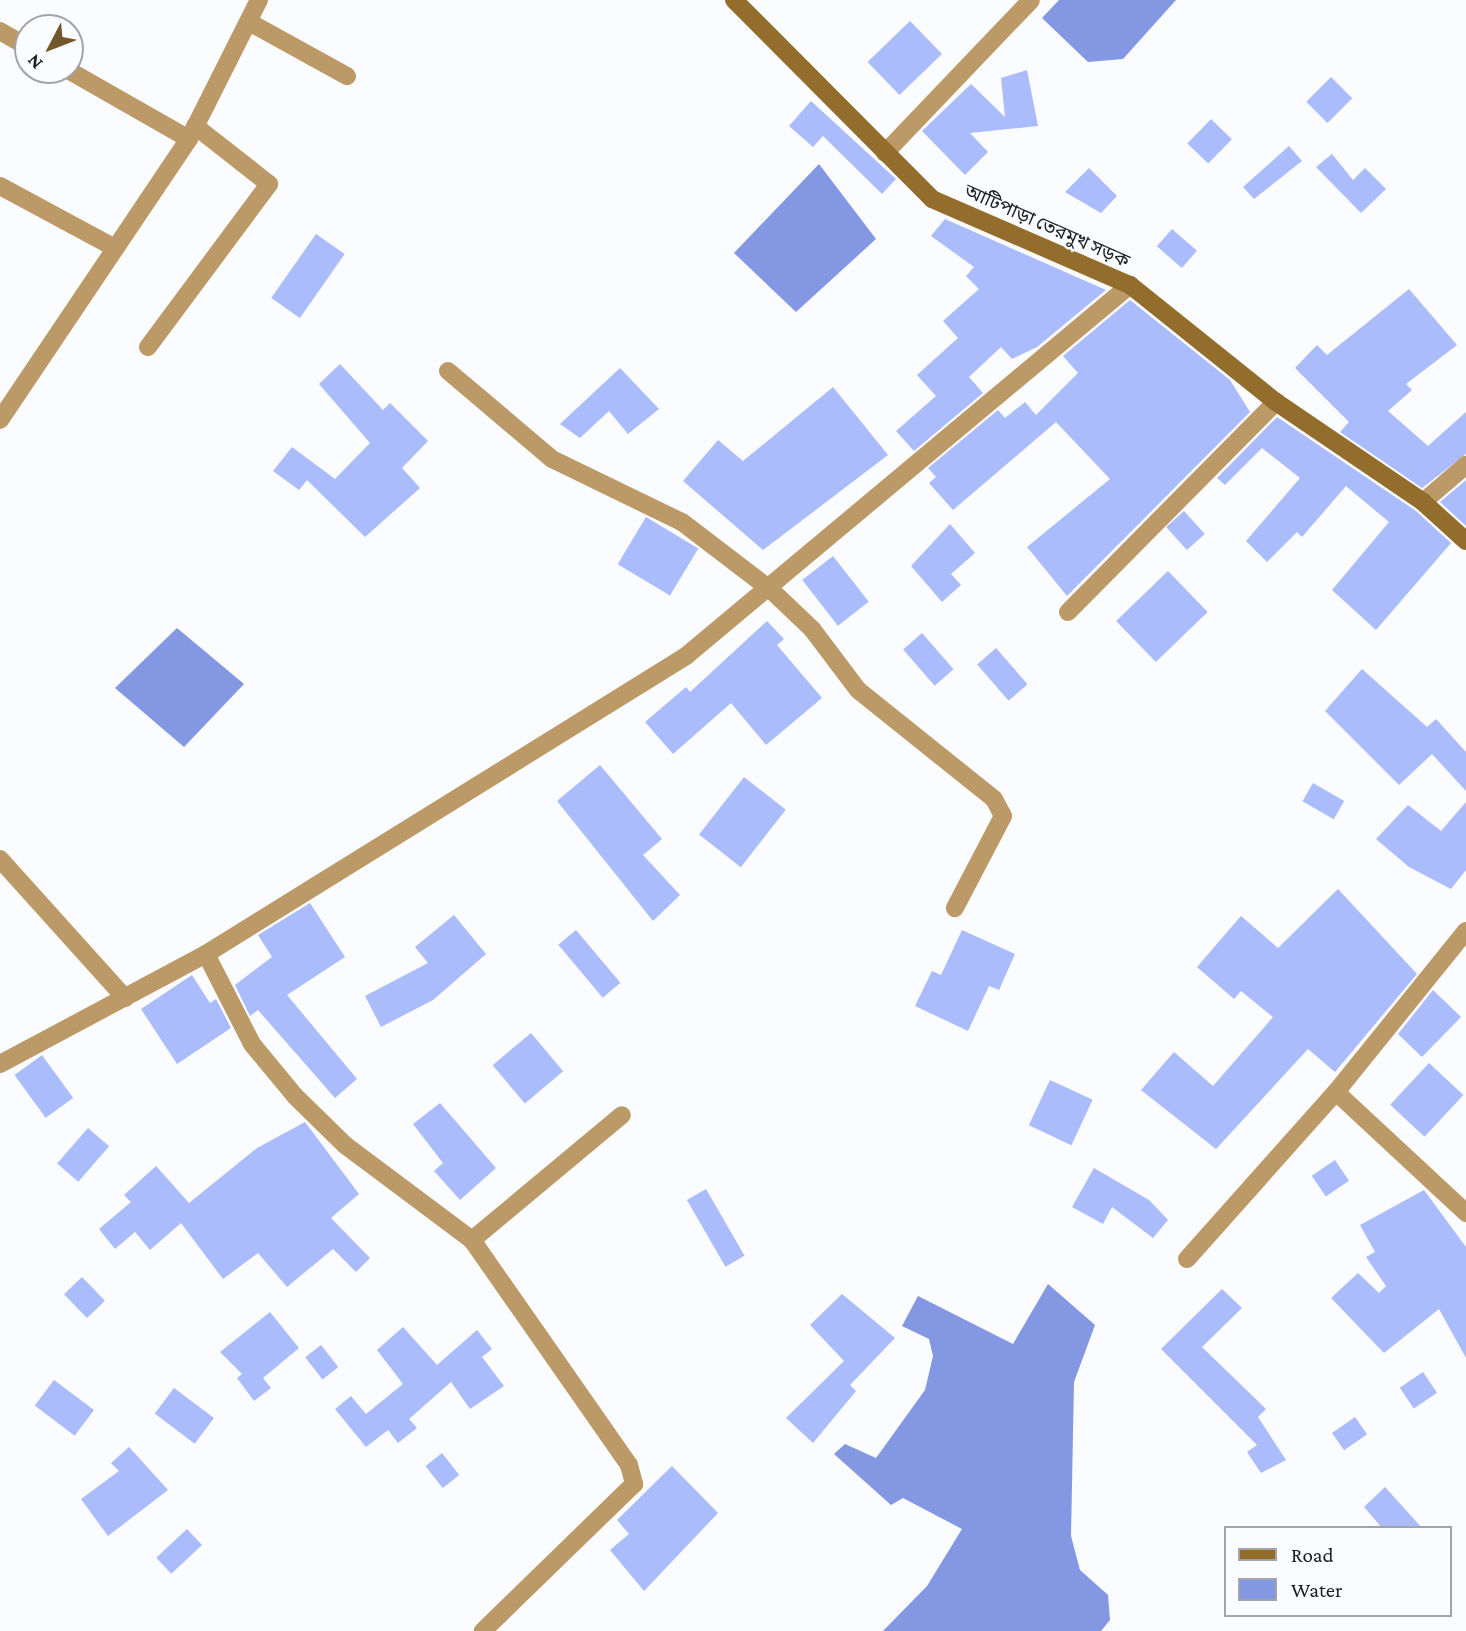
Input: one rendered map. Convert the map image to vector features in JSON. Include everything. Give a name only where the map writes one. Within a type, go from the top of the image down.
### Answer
[{"type":"main road","name":"আটিপাড়া তেরমুখ সড়ক","points":[[734,0],[932,199],[1130,285],[1276,402],[1423,502],[1466,541]]},
{"type":"street","points":[[0,420],[192,132],[259,0]]},
{"type":"street","points":[[885,153],[1031,0]]},
{"type":"street","points":[[248,22],[347,76]]},
{"type":"street","points":[[84,78],[192,132],[269,184],[148,347]]},
{"type":"street","points":[[0,186],[115,248]]},
{"type":"street","points":[[0,1064],[206,954],[470,796],[687,656],[771,590],[1130,285]]},
{"type":"street","points":[[448,371],[552,459],[682,523],[771,590],[811,629],[858,690],[993,799],[1003,816],[955,908]]},
{"type":"street","points":[[1068,612],[1276,402]]},
{"type":"street","points":[[1423,502],[1466,465]]},
{"type":"street","points":[[0,859],[125,998]]},
{"type":"street","points":[[1187,1259],[1336,1092],[1466,931]]},
{"type":"street","points":[[206,954],[252,1044],[295,1096],[345,1145],[472,1240],[607,1430],[634,1484],[483,1631]]},
{"type":"street","points":[[1336,1092],[1466,1213]]},
{"type":"street","points":[[472,1240],[622,1115]]},
{"type":"water","points":[[1059,0],[1176,0],[1123,59],[1088,62],[1042,18]]},
{"type":"water","points":[[819,164],[876,239],[796,312],[734,253]]},
{"type":"water","points":[[177,628],[244,684],[184,747],[115,688]]},
{"type":"water","points":[[1048,1284],[1095,1325],[1074,1382],[1071,1536],[1080,1570],[1108,1595],[1110,1620],[1101,1631],[883,1631],[927,1586],[962,1529],[903,1498],[891,1505],[834,1454],[845,1444],[876,1458],[925,1390],[933,1356],[929,1339],[902,1326],[918,1296],[1013,1344]]},
{"type":"building","points":[[910,21],[942,54],[900,95],[868,62]]},
{"type":"building","points":[[1027,70],[1038,126],[970,133],[988,152],[965,175],[922,131],[971,84],[1005,117],[1001,78]]},
{"type":"building","points":[[1331,77],[1352,98],[1327,123],[1306,102]]},
{"type":"building","points":[[811,101],[896,179],[882,194],[823,136],[813,147],[789,126]]},
{"type":"building","points":[[1211,119],[1232,139],[1208,164],[1187,143]]},
{"type":"building","points":[[1289,146],[1302,161],[1254,199],[1243,187]]},
{"type":"building","points":[[1332,154],[1353,180],[1365,168],[1386,189],[1361,213],[1316,167]]},
{"type":"building","points":[[1089,168],[1117,196],[1101,213],[1065,192]]},
{"type":"building","points":[[945,219],[1106,290],[1037,347],[1012,359],[1001,347],[969,377],[983,393],[914,451],[896,431],[936,396],[917,375],[958,338],[943,321],[979,289],[966,276],[974,267],[931,236]]},
{"type":"building","points":[[1172,229],[1197,251],[1182,268],[1157,246]]},
{"type":"building","points":[[316,234],[345,254],[300,318],[271,298]]},
{"type":"building","points":[[1409,289],[1457,345],[1406,384],[1412,390],[1388,411],[1428,446],[1466,412],[1466,454],[1422,488],[1340,432],[1349,422],[1295,368],[1317,345],[1327,355]]},
{"type":"building","points":[[1130,300],[1230,380],[1250,412],[1067,596],[1027,547],[1110,479],[1056,422],[953,510],[929,483],[936,477],[928,468],[998,410],[1005,418],[1025,402],[1036,415],[1078,373],[1063,356]]},
{"type":"building","points":[[340,364],[383,410],[390,403],[428,441],[402,468],[420,488],[365,537],[307,480],[299,490],[273,471],[292,447],[335,479],[370,443],[319,384]]},
{"type":"building","points":[[620,368],[659,409],[628,434],[609,411],[580,438],[560,424]]},
{"type":"building","points":[[833,387],[888,455],[763,550],[683,481],[718,440],[743,461]]},
{"type":"building","points":[[1277,417],[1416,511],[1451,543],[1376,630],[1332,590],[1389,522],[1346,486],[1302,537],[1297,532],[1267,562],[1246,541],[1300,478],[1262,448],[1225,485],[1217,478]]},
{"type":"building","points":[[1466,480],[1466,526],[1440,502]]},
{"type":"building","points":[[1184,511],[1205,534],[1187,550],[1166,527]]},
{"type":"building","points":[[646,517],[698,548],[670,596],[618,564]]},
{"type":"building","points":[[950,524],[975,553],[951,574],[961,585],[942,602],[911,566]]},
{"type":"building","points":[[833,556],[869,602],[838,626],[802,580]]},
{"type":"building","points":[[1168,571],[1208,612],[1156,662],[1116,621]]},
{"type":"building","points":[[767,621],[784,639],[777,645],[822,698],[766,745],[731,703],[673,754],[645,722],[686,687],[690,692]]},
{"type":"building","points":[[922,633],[953,669],[935,686],[903,649]]},
{"type":"building","points":[[996,648],[1027,684],[1009,701],[977,664]]},
{"type":"building","points":[[1362,669],[1427,727],[1436,719],[1466,752],[1466,791],[1432,754],[1399,785],[1325,711]]},
{"type":"building","points":[[600,765],[662,839],[643,855],[680,895],[653,921],[557,801]]},
{"type":"building","points":[[744,777],[786,810],[741,867],[699,835]]},
{"type":"building","points":[[1313,783],[1344,801],[1334,819],[1302,801]]},
{"type":"building","points":[[1466,802],[1466,870],[1451,889],[1409,867],[1376,839],[1408,805],[1441,831]]},
{"type":"building","points":[[1338,889],[1417,974],[1335,1072],[1308,1049],[1216,1149],[1141,1090],[1174,1052],[1213,1086],[1273,1017],[1241,991],[1234,999],[1197,967],[1241,916],[1278,948]]},
{"type":"building","points":[[310,903],[345,957],[287,995],[357,1079],[335,1098],[258,1010],[250,1016],[235,985],[272,957],[258,935]]},
{"type":"building","points":[[454,915],[486,954],[433,1000],[381,1027],[365,996],[428,963],[415,947]]},
{"type":"building","points":[[576,930],[620,983],[603,998],[558,945]]},
{"type":"building","points":[[962,930],[1015,954],[999,990],[989,986],[968,1031],[915,1006],[932,971],[941,975]]},
{"type":"building","points":[[192,975],[210,1003],[216,999],[231,1028],[177,1064],[141,1009]]},
{"type":"building","points":[[1433,990],[1461,1017],[1422,1057],[1398,1034]]},
{"type":"building","points":[[531,1033],[563,1071],[525,1103],[493,1065]]},
{"type":"building","points":[[42,1055],[73,1098],[46,1118],[14,1075]]},
{"type":"building","points":[[1429,1063],[1463,1095],[1424,1137],[1390,1105]]},
{"type":"building","points":[[1050,1080],[1093,1100],[1071,1145],[1029,1125]]},
{"type":"building","points":[[440,1103],[496,1168],[460,1200],[434,1171],[443,1163],[413,1124]]},
{"type":"building","points":[[305,1122],[359,1194],[331,1218],[370,1258],[356,1272],[333,1249],[287,1287],[258,1253],[223,1279],[181,1223],[150,1250],[135,1232],[115,1249],[99,1229],[131,1202],[124,1195],[156,1166],[189,1203],[257,1148]]},
{"type":"building","points":[[88,1128],[109,1146],[78,1182],[57,1163]]},
{"type":"building","points":[[1335,1160],[1349,1181],[1326,1196],[1312,1176]]},
{"type":"building","points":[[1094,1168],[1149,1200],[1168,1220],[1153,1238],[1112,1207],[1103,1224],[1072,1207]]},
{"type":"building","points":[[706,1189],[745,1256],[725,1267],[687,1200]]},
{"type":"building","points":[[1424,1190],[1466,1247],[1466,1358],[1439,1309],[1384,1353],[1331,1298],[1358,1273],[1379,1293],[1386,1286],[1366,1257],[1375,1252],[1360,1225]]},
{"type":"building","points":[[82,1277],[105,1301],[87,1318],[64,1294]]},
{"type":"building","points":[[1222,1289],[1242,1308],[1202,1347],[1266,1409],[1258,1417],[1286,1460],[1261,1473],[1247,1452],[1257,1445],[1161,1349]]},
{"type":"building","points":[[842,1294],[895,1338],[850,1385],[856,1391],[813,1443],[786,1418],[844,1361],[810,1325]]},
{"type":"building","points":[[270,1312],[299,1348],[263,1378],[271,1388],[254,1401],[237,1378],[242,1374],[220,1352]]},
{"type":"building","points":[[403,1327],[437,1365],[477,1330],[492,1349],[482,1357],[504,1386],[470,1409],[451,1382],[409,1419],[417,1428],[398,1443],[388,1430],[366,1447],[335,1409],[351,1396],[366,1414],[403,1384],[377,1350]]},
{"type":"building","points":[[321,1345],[338,1367],[322,1379],[305,1357]]},
{"type":"building","points":[[1423,1372],[1437,1393],[1414,1408],[1400,1388]]},
{"type":"building","points":[[54,1380],[94,1410],[75,1436],[35,1406]]},
{"type":"building","points":[[174,1388],[214,1418],[195,1444],[155,1414]]},
{"type":"building","points":[[1355,1417],[1367,1434],[1344,1450],[1332,1433]]},
{"type":"building","points":[[129,1447],[168,1490],[108,1536],[81,1499],[119,1471],[111,1463]]},
{"type":"building","points":[[442,1453],[459,1475],[443,1488],[425,1466]]},
{"type":"building","points":[[672,1466],[718,1513],[644,1591],[610,1550],[629,1534],[617,1520]]},
{"type":"building","points":[[1385,1487],[1420,1526],[1380,1526],[1364,1507]]},
{"type":"building","points":[[187,1529],[202,1545],[171,1574],[156,1558]]}]
